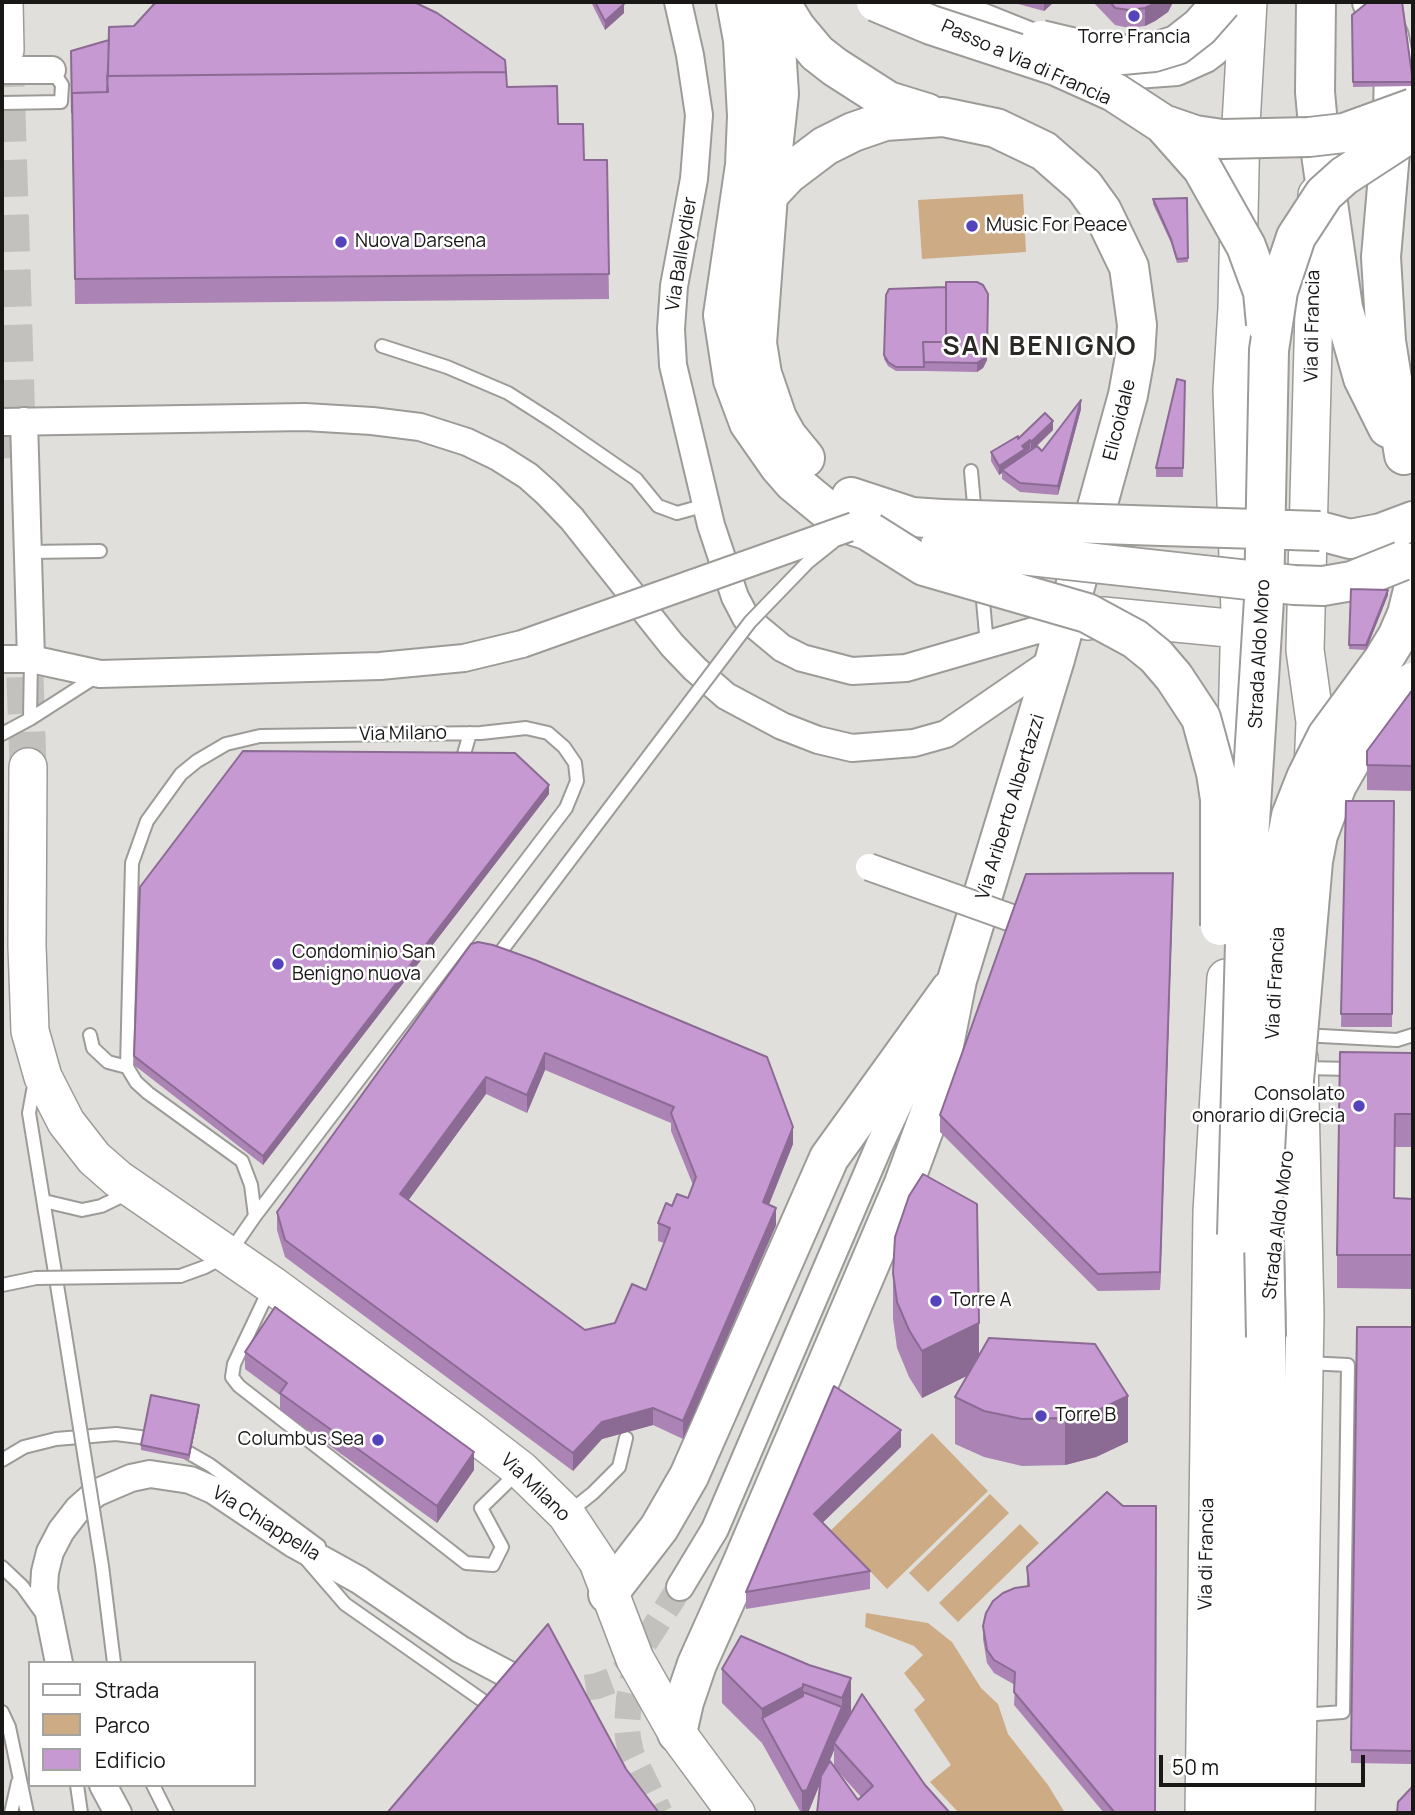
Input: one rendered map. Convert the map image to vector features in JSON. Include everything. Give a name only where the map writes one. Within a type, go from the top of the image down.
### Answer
[{"type":"main road","name":"Elicoidale","points":[[736,2],[743,40],[746,128],[745,165],[723,315],[728,357],[739,401],[749,423],[779,466],[818,504],[862,529],[906,542],[1294,585],[1323,586],[1352,581],[1413,555]]},
{"type":"main road","points":[[876,2],[931,25],[1056,66],[1114,92],[1163,124],[1195,135],[1222,139],[1309,137],[1344,133],[1413,108]]},
{"type":"main road","points":[[887,2],[1092,52],[1122,55],[1154,52],[1177,44],[1200,27],[1239,6]]},
{"type":"main road","name":"Via di Francia","points":[[1316,2],[1315,92],[1320,147]]},
{"type":"main road","points":[[1371,2],[1389,37],[1394,62],[1394,117],[1381,268],[1386,341],[1409,466]]},
{"type":"main road","name":"Elicoidale","points":[[768,195],[779,94],[769,9]]},
{"type":"main road","points":[[769,9],[796,28],[817,53],[844,74],[888,101],[943,117]]},
{"type":"main road","points":[[769,9],[811,72],[830,89],[885,121]]},
{"type":"main road","name":"Elicoidale","points":[[728,282],[758,206],[788,174],[825,146],[853,132],[885,121],[943,117],[996,128],[1022,138],[1044,151],[1084,186],[1102,211],[1129,267],[1137,325],[1128,396],[1059,646]]},
{"type":"main road","points":[[1163,124],[1202,168],[1246,246],[1263,292],[1269,350]]},
{"type":"main road","name":"Strada Aldo Moro","points":[[1225,1224],[1244,957],[1264,599],[1269,350],[1278,291],[1296,237],[1324,194],[1344,176],[1413,131]]},
{"type":"main road","points":[[1320,147],[1337,271],[1354,348],[1363,378],[1409,466]]},
{"type":"main road","points":[[768,195],[757,343],[762,374],[772,406],[787,436],[817,471],[849,496],[886,510],[922,518],[1320,531],[1350,539],[1381,533],[1413,520]]},
{"type":"main road","points":[[862,529],[924,566],[1087,613],[1135,639],[1156,656],[1174,677],[1201,718],[1214,761],[1220,799],[1219,1015],[1240,1607],[1238,1813]]},
{"type":"main road","points":[[1270,1813],[1272,1623],[1263,1188],[1275,965],[1287,837],[1291,816],[1322,746],[1341,715],[1383,660],[1397,637],[1410,602]]},
{"type":"main road","name":"Via Ariberto Albertazzi","points":[[957,980],[1059,646]]},
{"type":"main road","name":"Strada Aldo Moro","points":[[1266,1337],[1285,1186],[1313,860],[1318,835],[1337,785],[1353,757],[1413,682]]},
{"type":"main road","points":[[608,1594],[659,1528],[689,1476],[829,1158],[957,980]]},
{"type":"main road","points":[[677,1733],[697,1664],[918,1147],[931,1110],[957,980]]},
{"type":"street","points":[[4,2],[3,60],[52,70]]},
{"type":"street","name":"Via Balleydier","points":[[678,2],[690,55],[699,115],[694,178],[681,238],[671,329],[673,365],[706,505],[735,597],[746,618],[782,648],[802,658],[852,671],[906,668],[1037,630],[1059,646],[1103,615],[1240,621]]},
{"type":"street","name":"Passo a Via di Francia","points":[[887,2],[1042,54],[1136,75],[1177,72],[1206,59],[1232,37],[1239,6]]},
{"type":"street","name":"Passo a Via di Francia","points":[[946,2],[1042,54],[1125,107],[1180,133],[1239,196]]},
{"type":"street","name":"Via di Francia","points":[[1204,1813],[1225,1224],[1240,621],[1233,390],[1239,196],[1239,6]]},
{"type":"street","name":"Passo a Via di Francia","points":[[1125,107],[1136,75]]},
{"type":"street","name":"Via di Francia","points":[[1296,1813],[1305,1315],[1299,1051],[1315,722],[1305,650],[1315,230],[1320,147]]},
{"type":"street","points":[[31,659],[28,552],[13,422],[305,417],[420,427],[467,442],[498,457],[528,477],[572,519],[672,645],[695,669],[726,696],[782,726],[818,740],[852,748],[914,743],[946,734],[1059,646]]},
{"type":"street","points":[[2,659],[31,659],[100,674],[380,666],[464,658],[522,644],[862,529]]},
{"type":"street","name":"Via di Francia","points":[[1305,650],[1291,721],[1269,1119],[1305,1315]]},
{"type":"street","name":"Via Milano","points":[[28,768],[27,946],[30,1031],[43,1077],[66,1122],[94,1157],[135,1190],[272,1285],[521,1470],[566,1514],[598,1562],[635,1659],[677,1733],[736,1813]]},
{"type":"street","points":[[869,867],[1017,920]]},
{"type":"street","points":[[680,1587],[715,1529],[879,1146],[957,980]]},
{"type":"street","name":"Via Chiappella","points":[[59,1661],[44,1589],[50,1552],[61,1531],[78,1509],[96,1493],[131,1478],[150,1474],[190,1480],[213,1490],[292,1543],[359,1580],[460,1649],[513,1677]]},
{"type":"street","points":[[104,1787],[118,1813]]},
{"type":"lane","points":[[2,103],[61,102],[62,85],[52,70]]},
{"type":"lane","points":[[382,346],[447,367],[508,393],[555,422],[636,479],[658,506],[677,513],[706,505]]},
{"type":"lane","points":[[971,471],[987,645]]},
{"type":"lane","points":[[485,973],[750,622],[808,562],[862,529]]},
{"type":"lane","points":[[28,552],[100,551]]},
{"type":"lane","points":[[30,719],[31,659]]},
{"type":"lane","points":[[2,734],[100,674]]},
{"type":"lane","name":"Via Milano","points":[[127,1067],[132,863],[147,821],[181,774],[197,761],[226,744],[260,736],[277,742],[526,728],[548,733],[564,747],[575,763],[577,781],[566,808],[228,1255]]},
{"type":"lane","points":[[462,761],[470,733]]},
{"type":"lane","points":[[90,1035],[93,1048],[108,1062],[127,1067],[136,1082],[193,1118],[242,1161],[251,1185],[255,1216]]},
{"type":"lane","points":[[1299,1051],[1396,1040],[1413,1035]]},
{"type":"lane","points":[[1299,1051],[1363,1070]]},
{"type":"lane","points":[[43,1077],[33,1091],[29,1113],[102,1566],[114,1661]]},
{"type":"lane","points":[[44,1201],[82,1210],[101,1206],[135,1190]]},
{"type":"lane","points":[[2,1285],[36,1279],[180,1276],[228,1255]]},
{"type":"lane","points":[[272,1285],[258,1308],[234,1364],[232,1377],[239,1386],[466,1563],[493,1566],[502,1547],[481,1508],[521,1470]]},
{"type":"lane","points":[[2,1460],[24,1447],[56,1439],[116,1434],[136,1435],[172,1444],[210,1465],[297,1528],[359,1580]]},
{"type":"lane","points":[[566,1514],[593,1493],[619,1467],[626,1438]]},
{"type":"lane","points":[[292,1543],[345,1604],[489,1705]]},
{"type":"lane","points":[[2,1567],[34,1600],[51,1629]]},
{"type":"lane","points":[[4,1719],[27,1813]]},
{"type":"lane","points":[[11,1813],[19,1779]]},
{"type":"lane","points":[[77,1787],[81,1813]]},
{"type":"lane","points":[[154,1787],[167,1813]]},
{"type":"green space","name":"Music For Peace","points":[[1023,194],[1026,252],[922,259],[918,200]]},
{"type":"green space","points":[[932,1433],[988,1491],[887,1589],[831,1530]]},
{"type":"green space","points":[[990,1494],[1009,1513],[928,1592],[909,1573]]},
{"type":"green space","points":[[1020,1524],[1039,1543],[958,1622],[939,1603]]},
{"type":"green space","points":[[866,1613],[928,1623],[952,1642],[981,1688],[998,1704],[1008,1734],[1048,1785],[1065,1813],[959,1813],[930,1782],[951,1765],[914,1710],[925,1700],[904,1673],[923,1655],[914,1646],[865,1627]]},
{"type":"building","points":[[156,2],[414,2],[437,13],[505,60],[506,72],[108,76],[109,27],[134,26]]},
{"type":"building","points":[[595,2],[623,2],[624,4],[605,21]]},
{"type":"building","points":[[1110,2],[1158,2],[1145,8],[1129,10],[1115,8]]},
{"type":"building","points":[[1368,2],[1402,2],[1413,82],[1353,82],[1352,15]]},
{"type":"building","points":[[109,40],[107,92],[72,93],[72,113],[71,51]]},
{"type":"building","name":"Nuova Darsena","points":[[506,72],[507,87],[557,86],[558,124],[583,124],[584,160],[607,160],[609,274],[75,279],[72,93],[108,92],[107,76]]},
{"type":"building","points":[[1187,198],[1188,258],[1177,259],[1153,199]]},
{"type":"building","points":[[946,282],[977,282],[983,285],[988,294],[987,351],[977,363],[924,362],[923,342],[946,342]]},
{"type":"building","points":[[946,287],[946,342],[923,342],[924,367],[896,367],[888,362],[884,355],[886,295],[889,289]]},
{"type":"building","points":[[1177,379],[1185,381],[1183,468],[1156,468]]},
{"type":"building","points":[[1081,400],[1058,486],[1020,483],[1002,470],[1037,446],[1042,451]]},
{"type":"building","points":[[1045,413],[1053,421],[1031,442],[1030,440],[1022,446],[1025,449],[999,466],[991,452],[1018,436],[1018,439]]},
{"type":"building","points":[[1351,589],[1388,590],[1366,645],[1349,645]]},
{"type":"building","points":[[1413,689],[1413,766],[1367,765],[1367,751]]},
{"type":"building","name":"Condominio San Benigno nuova","points":[[243,751],[515,753],[549,785],[263,1156],[134,1056],[140,887]]},
{"type":"building","points":[[1346,801],[1394,801],[1392,1014],[1341,1014]]},
{"type":"building","points":[[1173,873],[1160,1272],[1098,1274],[940,1115],[1026,874]]},
{"type":"building","points":[[478,942],[493,945],[535,960],[767,1057],[793,1127],[763,1202],[776,1208],[683,1421],[653,1408],[602,1422],[573,1453],[285,1240],[277,1212],[471,944]],"holes":[[[545,1053],[674,1107],[671,1113],[696,1177],[688,1198],[677,1194],[672,1206],[666,1203],[658,1223],[670,1228],[646,1290],[632,1284],[615,1323],[585,1330],[400,1194],[486,1077],[527,1095]]]},
{"type":"building","points":[[1340,1052],[1413,1053],[1413,1114],[1395,1114],[1394,1198],[1413,1199],[1413,1255],[1337,1255]]},
{"type":"building","name":"Torre A","points":[[923,1174],[977,1204],[979,1323],[922,1351],[897,1302],[893,1273],[895,1237],[909,1196]]},
{"type":"building","name":"Columbus Sea","points":[[275,1307],[474,1452],[437,1506],[280,1393],[287,1383],[245,1352]]},
{"type":"building","points":[[1357,1327],[1413,1327],[1413,1751],[1351,1750]]},
{"type":"building","points":[[989,1338],[1095,1344],[1128,1396],[1096,1411],[1065,1418],[1022,1419],[984,1411],[955,1397]]},
{"type":"building","points":[[834,1386],[901,1430],[814,1514],[870,1571],[746,1592]]},
{"type":"building","points":[[151,1395],[199,1405],[189,1455],[141,1445]]},
{"type":"building","points":[[1107,1492],[1123,1506],[1156,1506],[1155,1813],[1115,1813],[1014,1692],[1015,1672],[994,1660],[987,1650],[983,1626],[993,1601],[1015,1588],[1029,1586],[1027,1567]]},
{"type":"building","points":[[548,1624],[626,1769],[659,1813],[387,1813]]},
{"type":"building","points":[[741,1636],[809,1665],[851,1678],[842,1698],[803,1684],[803,1687],[762,1709],[722,1669]]},
{"type":"building","points":[[803,1692],[842,1707],[807,1790],[802,1791],[762,1718],[803,1696]]},
{"type":"building","points":[[862,1694],[925,1785],[950,1813],[817,1813],[821,1776],[830,1761],[858,1800],[873,1786],[834,1743]]},
{"type":"building","points":[[1413,1786],[1413,1813],[1397,1813],[1398,1802]]},
{"type":"tunnel","points":[[5,50],[18,458]]},
{"type":"tunnel","points":[[25,677],[28,767]]},
{"type":"tunnel","points":[[547,1689],[579,1689],[613,1680],[630,1666],[680,1587]]},
{"type":"tunnel","points":[[641,1656],[629,1699],[628,1738],[631,1753],[660,1813]]},
{"type":"place","name":"Torre Francia","points":[[1134,16]]},
{"type":"place","name":"Music For Peace","points":[[972,226]]},
{"type":"place","name":"Nuova Darsena","points":[[341,242]]},
{"type":"place","name":"Condominio San Benigno nuova","points":[[278,964]]},
{"type":"place","name":"Consolato onorario di Grecia","points":[[1359,1106]]},
{"type":"place","name":"Torre A","points":[[936,1301]]},
{"type":"place","name":"Torre B","points":[[1041,1416]]},
{"type":"place","name":"Columbus Sea","points":[[378,1440]]},
{"type":"district","name":"SAN BENIGNO","points":[[1040,348]]}]
